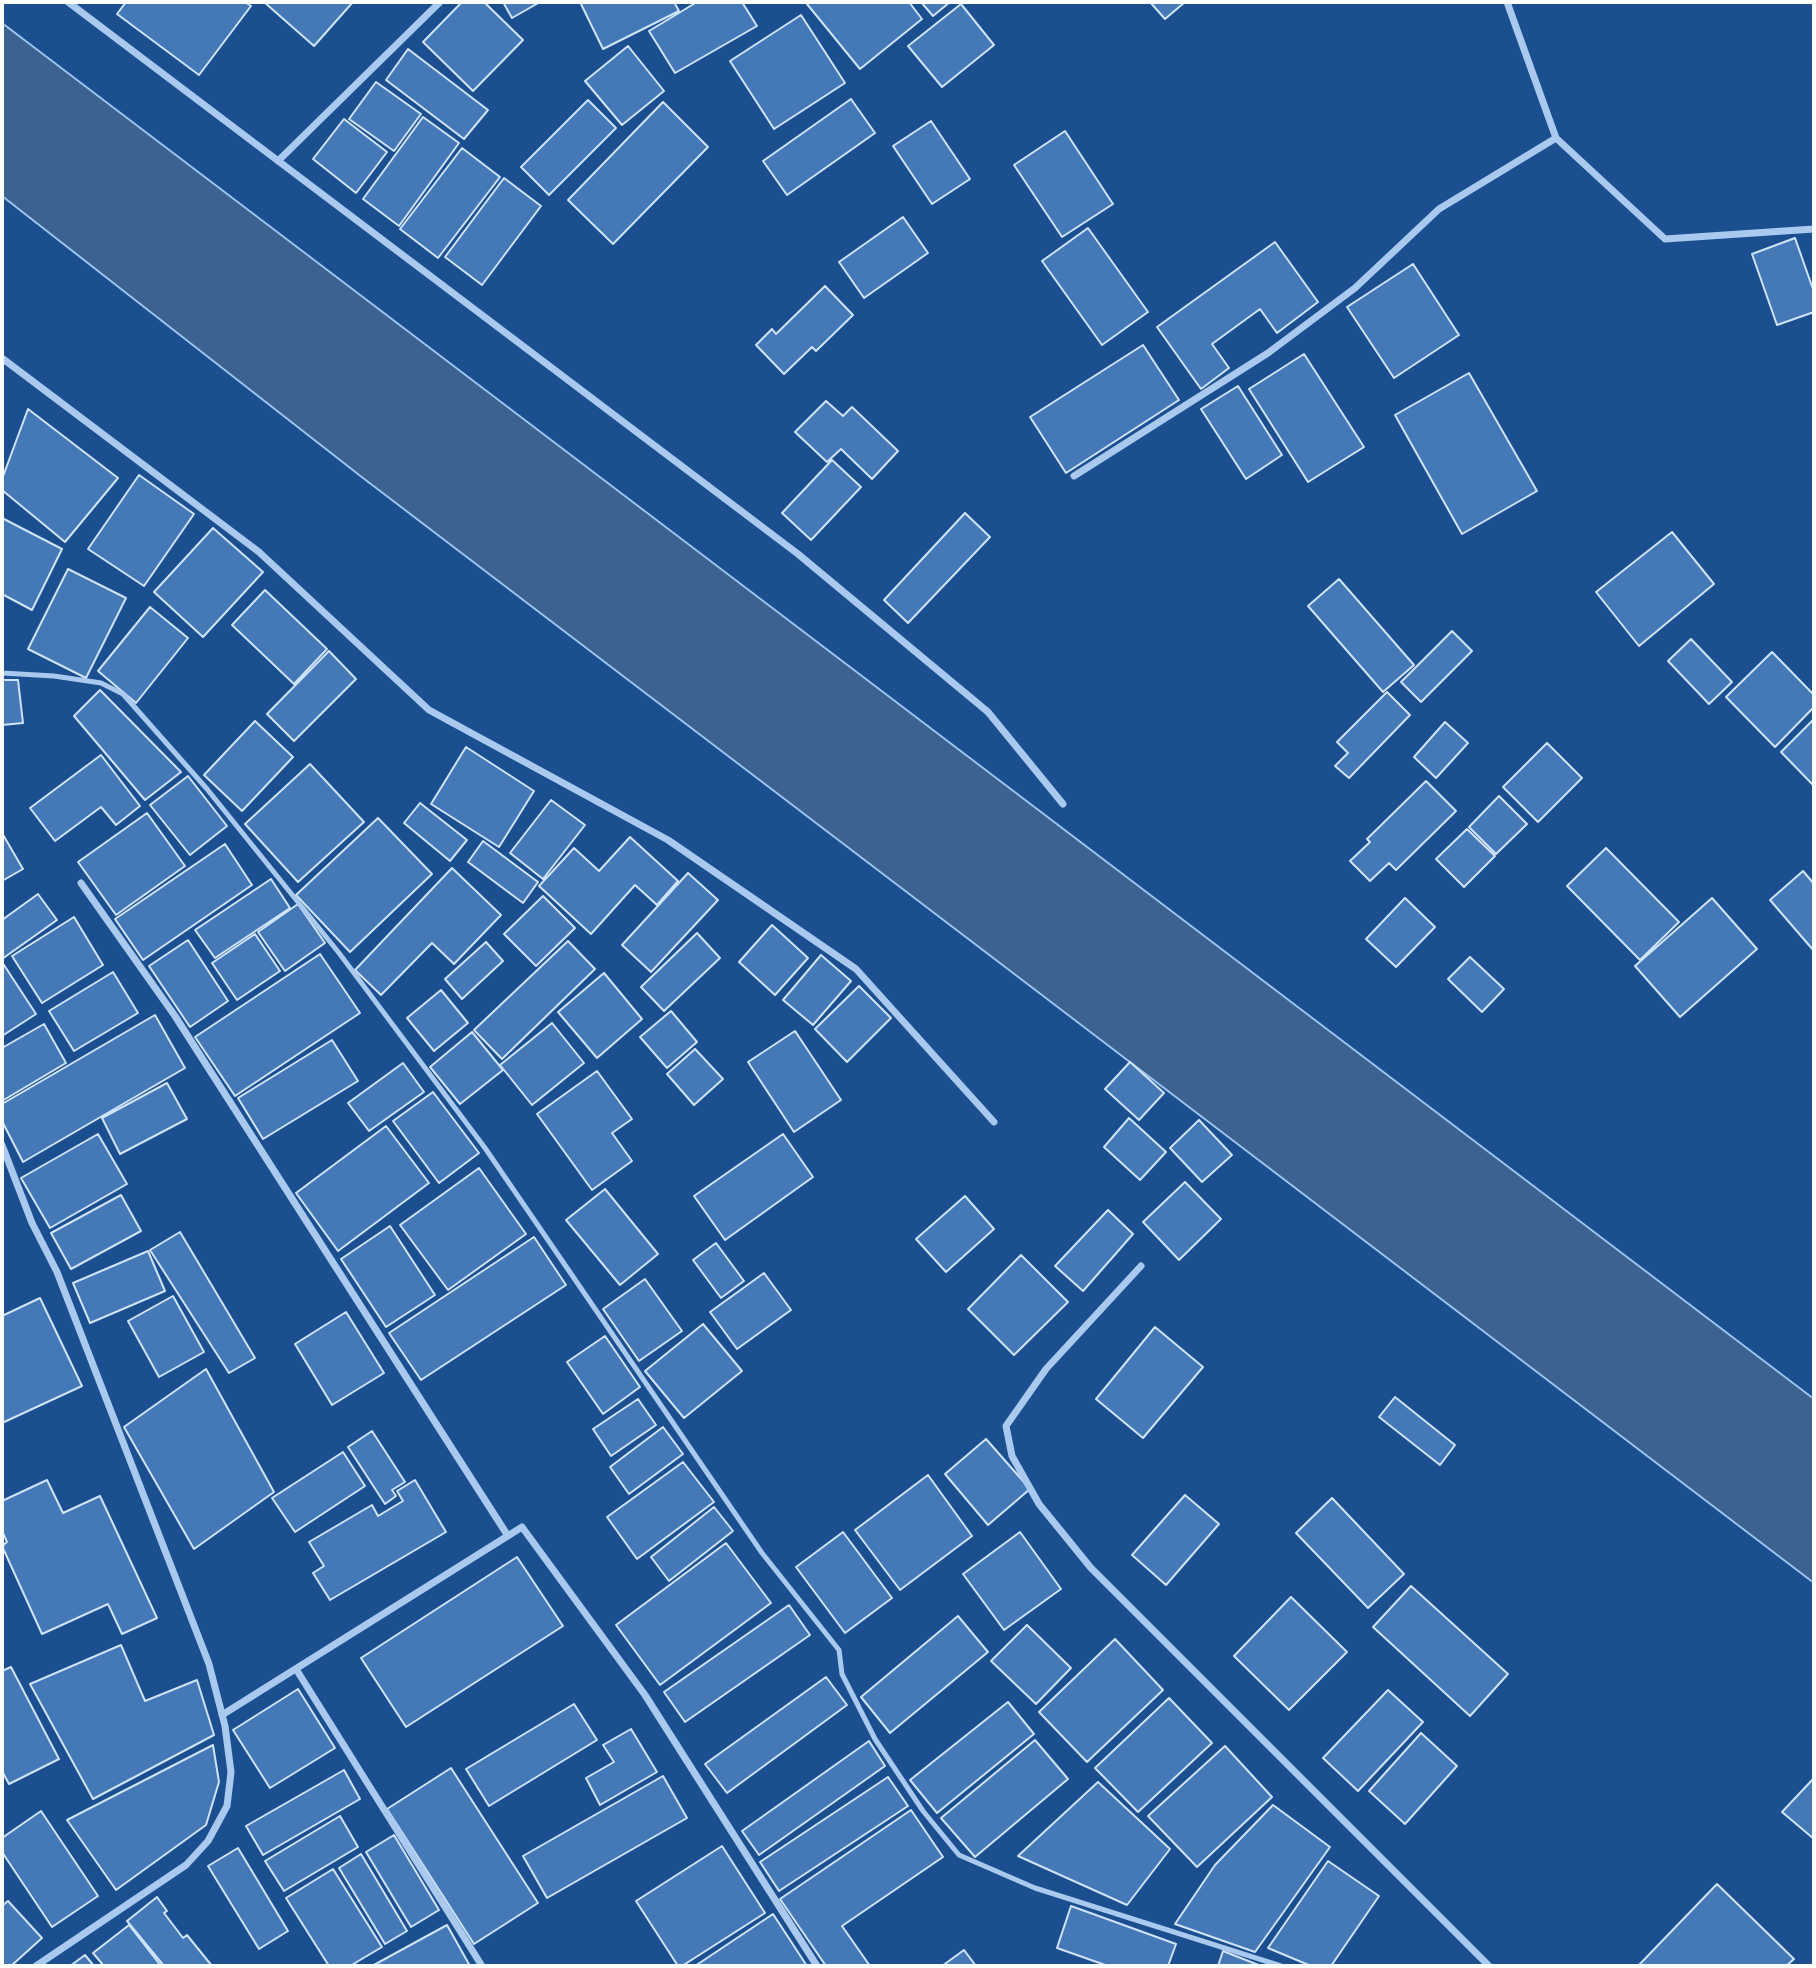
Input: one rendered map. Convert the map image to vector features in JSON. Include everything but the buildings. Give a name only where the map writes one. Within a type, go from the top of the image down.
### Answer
[{"type":"street","points":[[68,2],[798,554],[988,712],[1063,804]]},
{"type":"street","points":[[278,161],[440,2]]},
{"type":"street","points":[[1507,2],[1556,138],[1665,239],[1814,229]]},
{"type":"street","points":[[1074,476],[1268,353],[1355,288],[1439,209],[1556,138]]},
{"type":"street","points":[[2,358],[258,552],[429,710],[668,840],[856,969],[994,1122]]},
{"type":"street","points":[[81,883],[176,1016],[508,1536]]},
{"type":"street","points":[[2,1145],[32,1223],[57,1272],[209,1664],[222,1715],[231,1772],[227,1806],[208,1841],[186,1865],[36,1966]]},
{"type":"street","points":[[1141,1266],[1046,1369],[1006,1426],[1012,1456],[1039,1503],[1091,1568],[1489,1966]]},
{"type":"street","points":[[222,1715],[522,1527],[645,1695],[817,1966]]},
{"type":"street","points":[[296,1669],[482,1966]]},
{"type":"lane","points":[[2,673],[54,676],[101,683],[123,694],[207,789],[339,953],[485,1148],[762,1553],[839,1650],[842,1674],[875,1739],[923,1811],[959,1855],[1035,1888],[1281,1966]]},
{"type":"water","points":[[2,23],[1814,1399],[1814,1583],[363,478],[2,196]]}]
